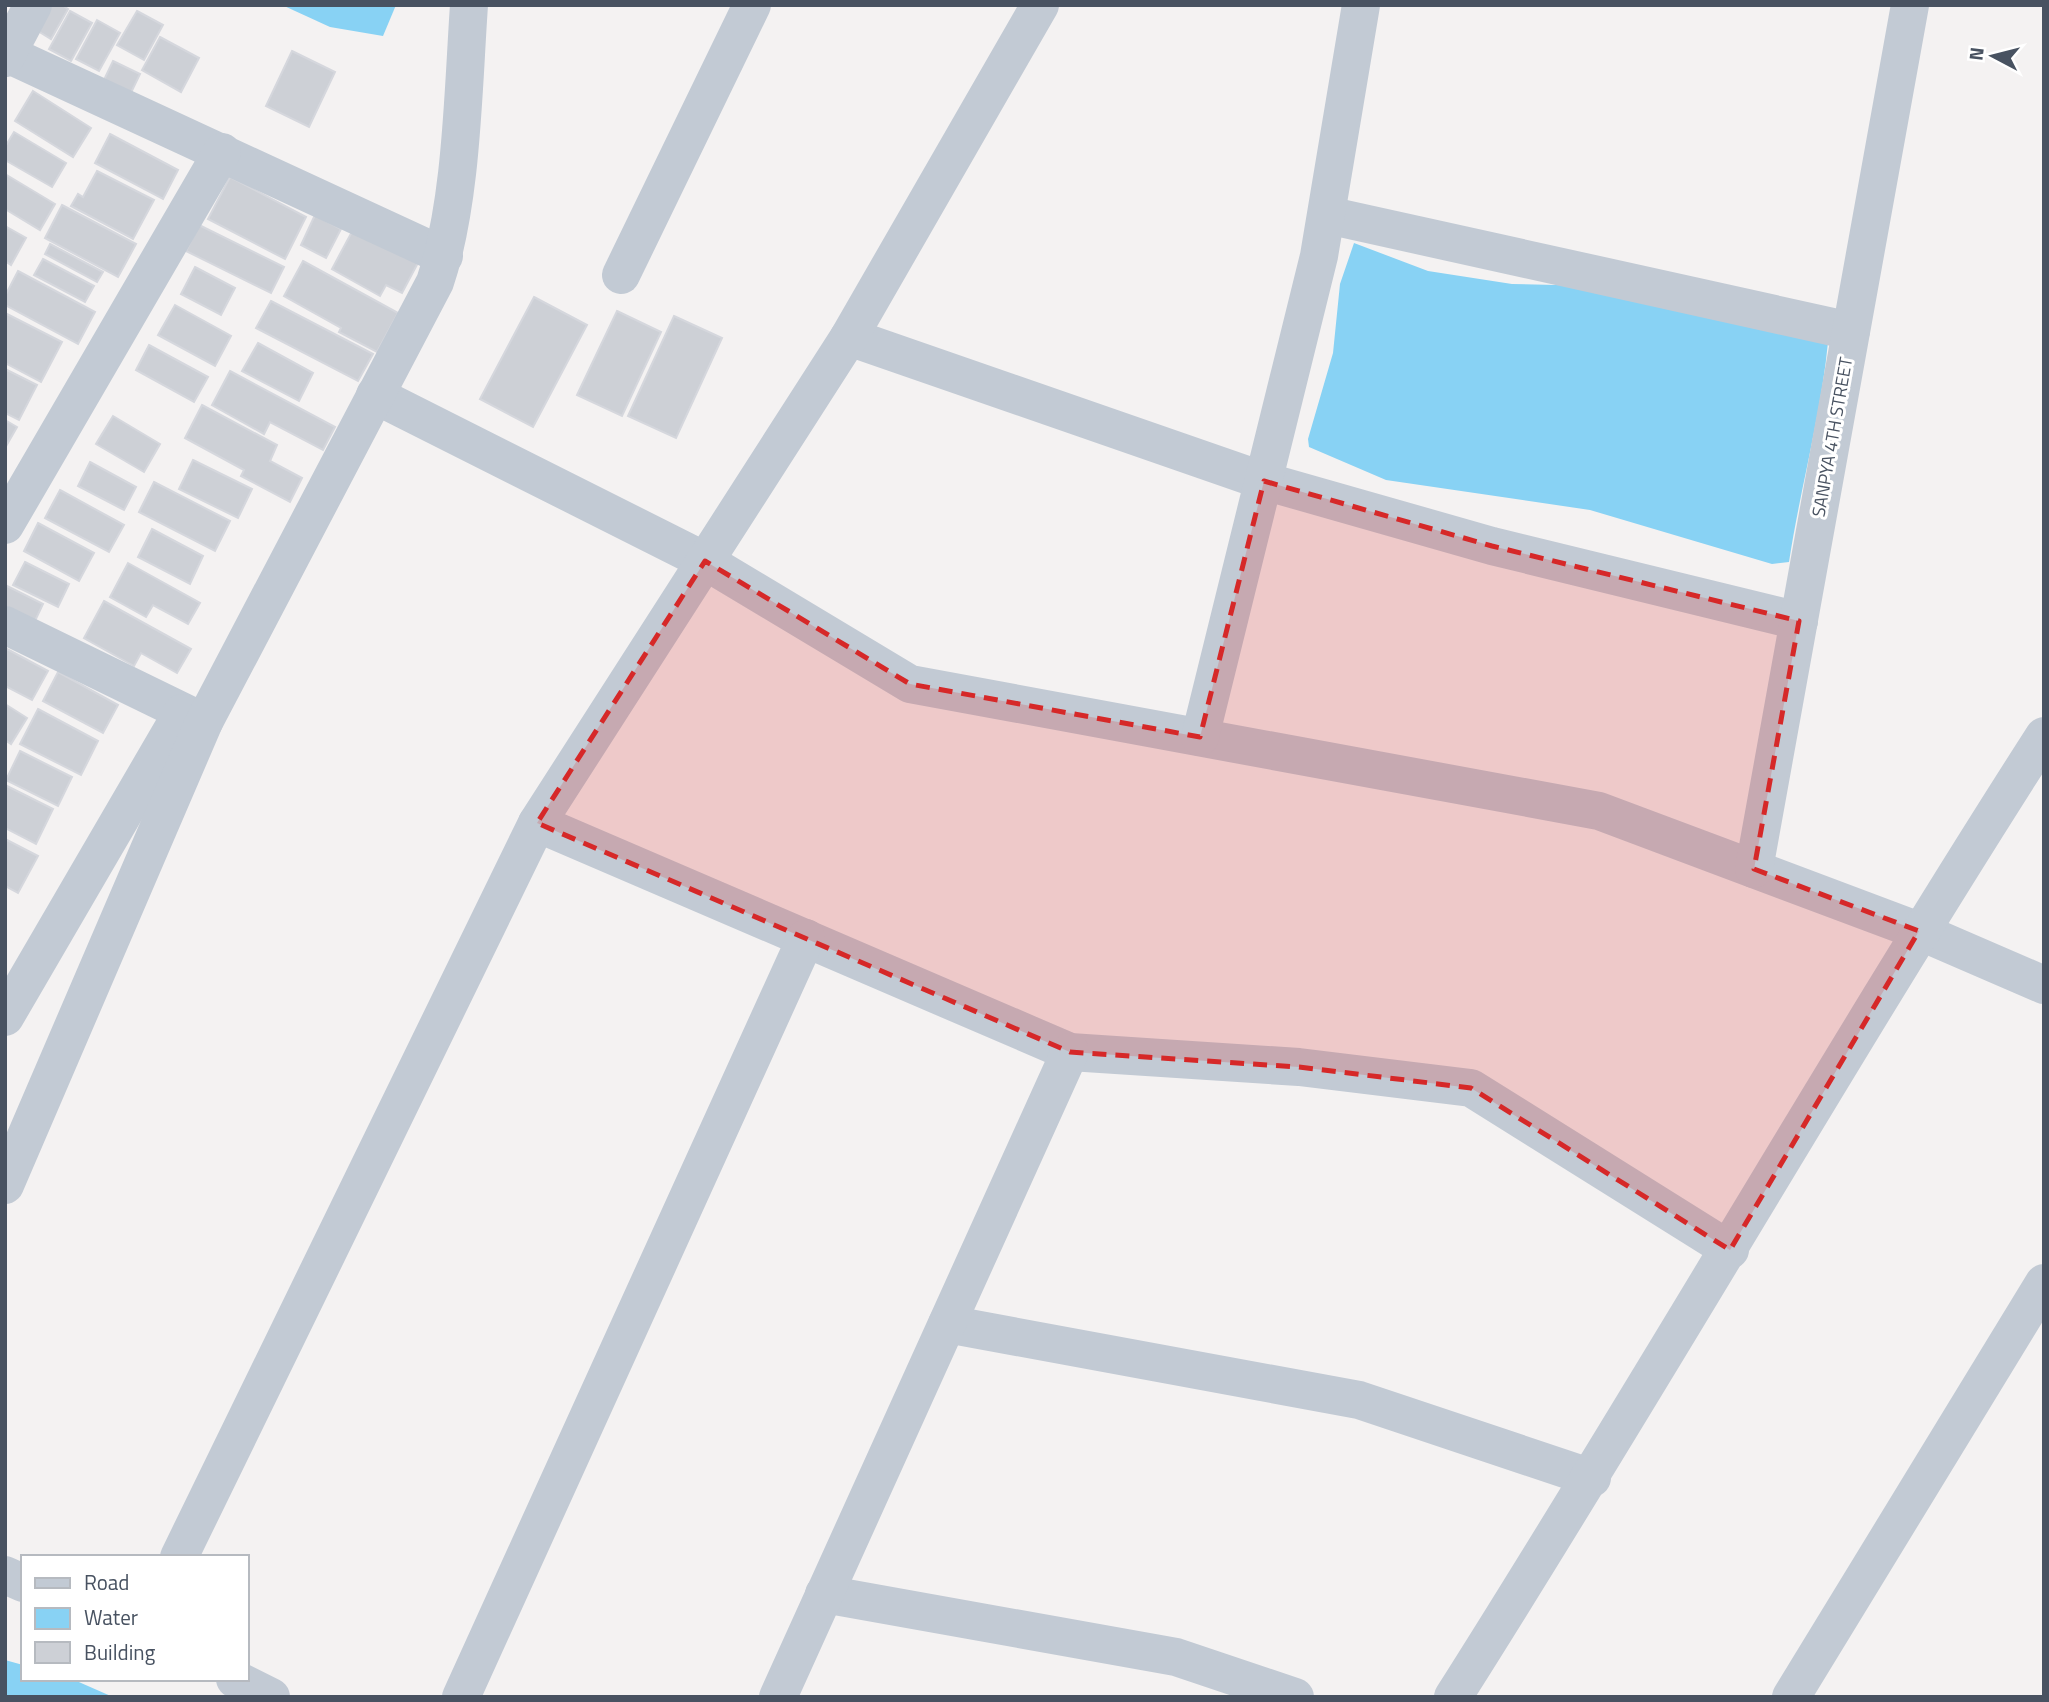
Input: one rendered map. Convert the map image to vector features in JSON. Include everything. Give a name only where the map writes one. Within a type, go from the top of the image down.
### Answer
[{"type":"street","points":[[33,5],[6,55],[444,256]]},
{"type":"street","points":[[5,1017],[193,718],[375,395],[435,282],[444,256],[460,136],[469,5]]},
{"type":"street","points":[[621,275],[752,5]]},
{"type":"street","points":[[180,1555],[537,823],[849,337],[1040,5]]},
{"type":"street","points":[[1200,737],[1327,215],[1361,5]]},
{"type":"street","name":"SANPYA 4TH STREET","points":[[1754,869],[1910,5]]},
{"type":"street","points":[[5,525],[222,152]]},
{"type":"street","points":[[1327,215],[1851,331]]},
{"type":"street","points":[[849,337],[1264,481],[1492,546],[1799,621]]},
{"type":"street","points":[[375,395],[705,561],[910,684],[1599,811],[1919,931],[2044,985]]},
{"type":"street","points":[[5,625],[193,718]]},
{"type":"street","points":[[5,1185],[193,718]]},
{"type":"street","points":[[1453,1697],[1592,1478],[1919,931],[2044,736]]},
{"type":"street","points":[[537,823],[1070,1052],[1299,1067],[1471,1088],[1730,1250]]},
{"type":"street","points":[[461,1697],[806,938]]},
{"type":"street","points":[[778,1697],[1070,1052]]},
{"type":"street","points":[[1791,1697],[2044,1283]]},
{"type":"street","points":[[947,1324],[1359,1400],[1592,1478]]},
{"type":"street","points":[[5,1575],[21,1582]]},
{"type":"street","points":[[824,1594],[1176,1657],[1295,1697]]},
{"type":"street","points":[[239,1681],[271,1697]]},
{"type":"highlighted area","points":[[1264,481],[1492,546],[1799,621],[1754,869],[1919,931],[1730,1250],[1471,1088],[1299,1067],[1070,1052],[537,823],[705,561],[910,684],[1200,737]]},
{"type":"water","points":[[282,5],[396,5],[383,36],[330,27]]},
{"type":"water","points":[[1354,243],[1428,271],[1512,284],[1599,286],[1828,342],[1789,562],[1772,564],[1590,510],[1386,480],[1309,447],[1308,439],[1333,353],[1340,284]]},
{"type":"water","points":[[5,1660],[21,1664],[21,1681],[77,1681],[113,1697],[5,1697]]},
{"type":"building","points":[[46,5],[62,5],[68,9],[51,39],[33,28]]},
{"type":"building","points":[[70,11],[92,23],[71,61],[49,49]]},
{"type":"building","points":[[137,11],[163,25],[144,60],[117,45]]},
{"type":"building","points":[[97,20],[120,33],[99,71],[76,59]]},
{"type":"building","points":[[160,37],[199,58],[181,92],[142,70]]},
{"type":"building","points":[[292,51],[335,72],[309,127],[266,106]]},
{"type":"building","points":[[113,61],[140,74],[128,99],[101,86]]},
{"type":"building","points":[[33,91],[91,128],[73,157],[15,121]]},
{"type":"building","points":[[14,132],[66,163],[52,187],[5,160],[5,147]]},
{"type":"building","points":[[110,134],[178,170],[163,199],[95,163]]},
{"type":"building","points":[[97,171],[154,200],[133,239],[71,206],[78,194],[83,197]]},
{"type":"building","points":[[5,174],[55,204],[40,230],[5,209]]},
{"type":"building","points":[[230,177],[306,217],[285,259],[208,219]]},
{"type":"building","points":[[62,205],[136,244],[118,277],[45,238]]},
{"type":"building","points":[[315,215],[341,229],[326,258],[301,245]]},
{"type":"building","points":[[199,225],[284,267],[271,293],[186,251]]},
{"type":"building","points":[[5,226],[26,238],[11,265],[5,261]]},
{"type":"building","points":[[355,226],[419,261],[402,293],[386,285],[380,296],[332,269]]},
{"type":"building","points":[[50,244],[103,272],[97,282],[45,254]]},
{"type":"building","points":[[43,259],[94,286],[85,302],[34,275]]},
{"type":"building","points":[[303,261],[398,313],[377,352],[339,332],[341,328],[284,296]]},
{"type":"building","points":[[195,267],[235,288],[221,315],[181,294]]},
{"type":"building","points":[[18,271],[95,312],[78,344],[5,305],[5,296]]},
{"type":"building","points":[[534,297],[587,325],[533,427],[480,399]]},
{"type":"building","points":[[271,301],[373,354],[358,381],[256,328]]},
{"type":"building","points":[[175,305],[231,336],[215,366],[158,335]]},
{"type":"building","points":[[617,311],[661,332],[622,416],[577,395]]},
{"type":"building","points":[[5,313],[62,342],[41,382],[5,363]]},
{"type":"building","points":[[674,316],[722,338],[676,438],[628,416]]},
{"type":"building","points":[[258,343],[313,373],[299,401],[242,371]]},
{"type":"building","points":[[149,345],[208,377],[194,402],[136,370]]},
{"type":"building","points":[[5,369],[37,385],[19,420],[5,413]]},
{"type":"building","points":[[230,371],[335,427],[323,450],[270,422],[264,434],[212,405]]},
{"type":"building","points":[[202,405],[277,445],[270,461],[302,478],[290,502],[241,476],[244,470],[185,438]]},
{"type":"building","points":[[113,416],[160,444],[144,472],[96,444]]},
{"type":"building","points":[[5,420],[17,427],[5,448]]},
{"type":"building","points":[[193,460],[252,489],[238,518],[179,489]]},
{"type":"building","points":[[90,462],[136,487],[124,510],[78,486]]},
{"type":"building","points":[[154,482],[230,521],[215,551],[139,512]]},
{"type":"building","points":[[60,490],[124,525],[109,552],[45,518]]},
{"type":"building","points":[[38,523],[94,553],[79,581],[24,551]]},
{"type":"building","points":[[152,529],[203,556],[190,584],[138,557]]},
{"type":"building","points":[[25,562],[69,584],[58,607],[13,585]]},
{"type":"building","points":[[128,563],[200,603],[188,624],[153,605],[146,617],[110,597]]},
{"type":"building","points":[[5,585],[43,604],[35,621],[5,606]]},
{"type":"building","points":[[104,601],[191,649],[177,673],[141,653],[134,666],[84,638]]},
{"type":"building","points":[[5,648],[48,671],[32,700],[5,686]]},
{"type":"building","points":[[58,672],[118,705],[103,733],[43,701]]},
{"type":"building","points":[[5,704],[27,718],[11,744],[5,740]]},
{"type":"building","points":[[38,709],[98,741],[81,775],[20,744]]},
{"type":"building","points":[[20,751],[72,777],[58,806],[6,780]]},
{"type":"building","points":[[5,785],[53,809],[36,844],[5,828]]},
{"type":"building","points":[[5,839],[38,856],[18,893],[5,886]]}]
